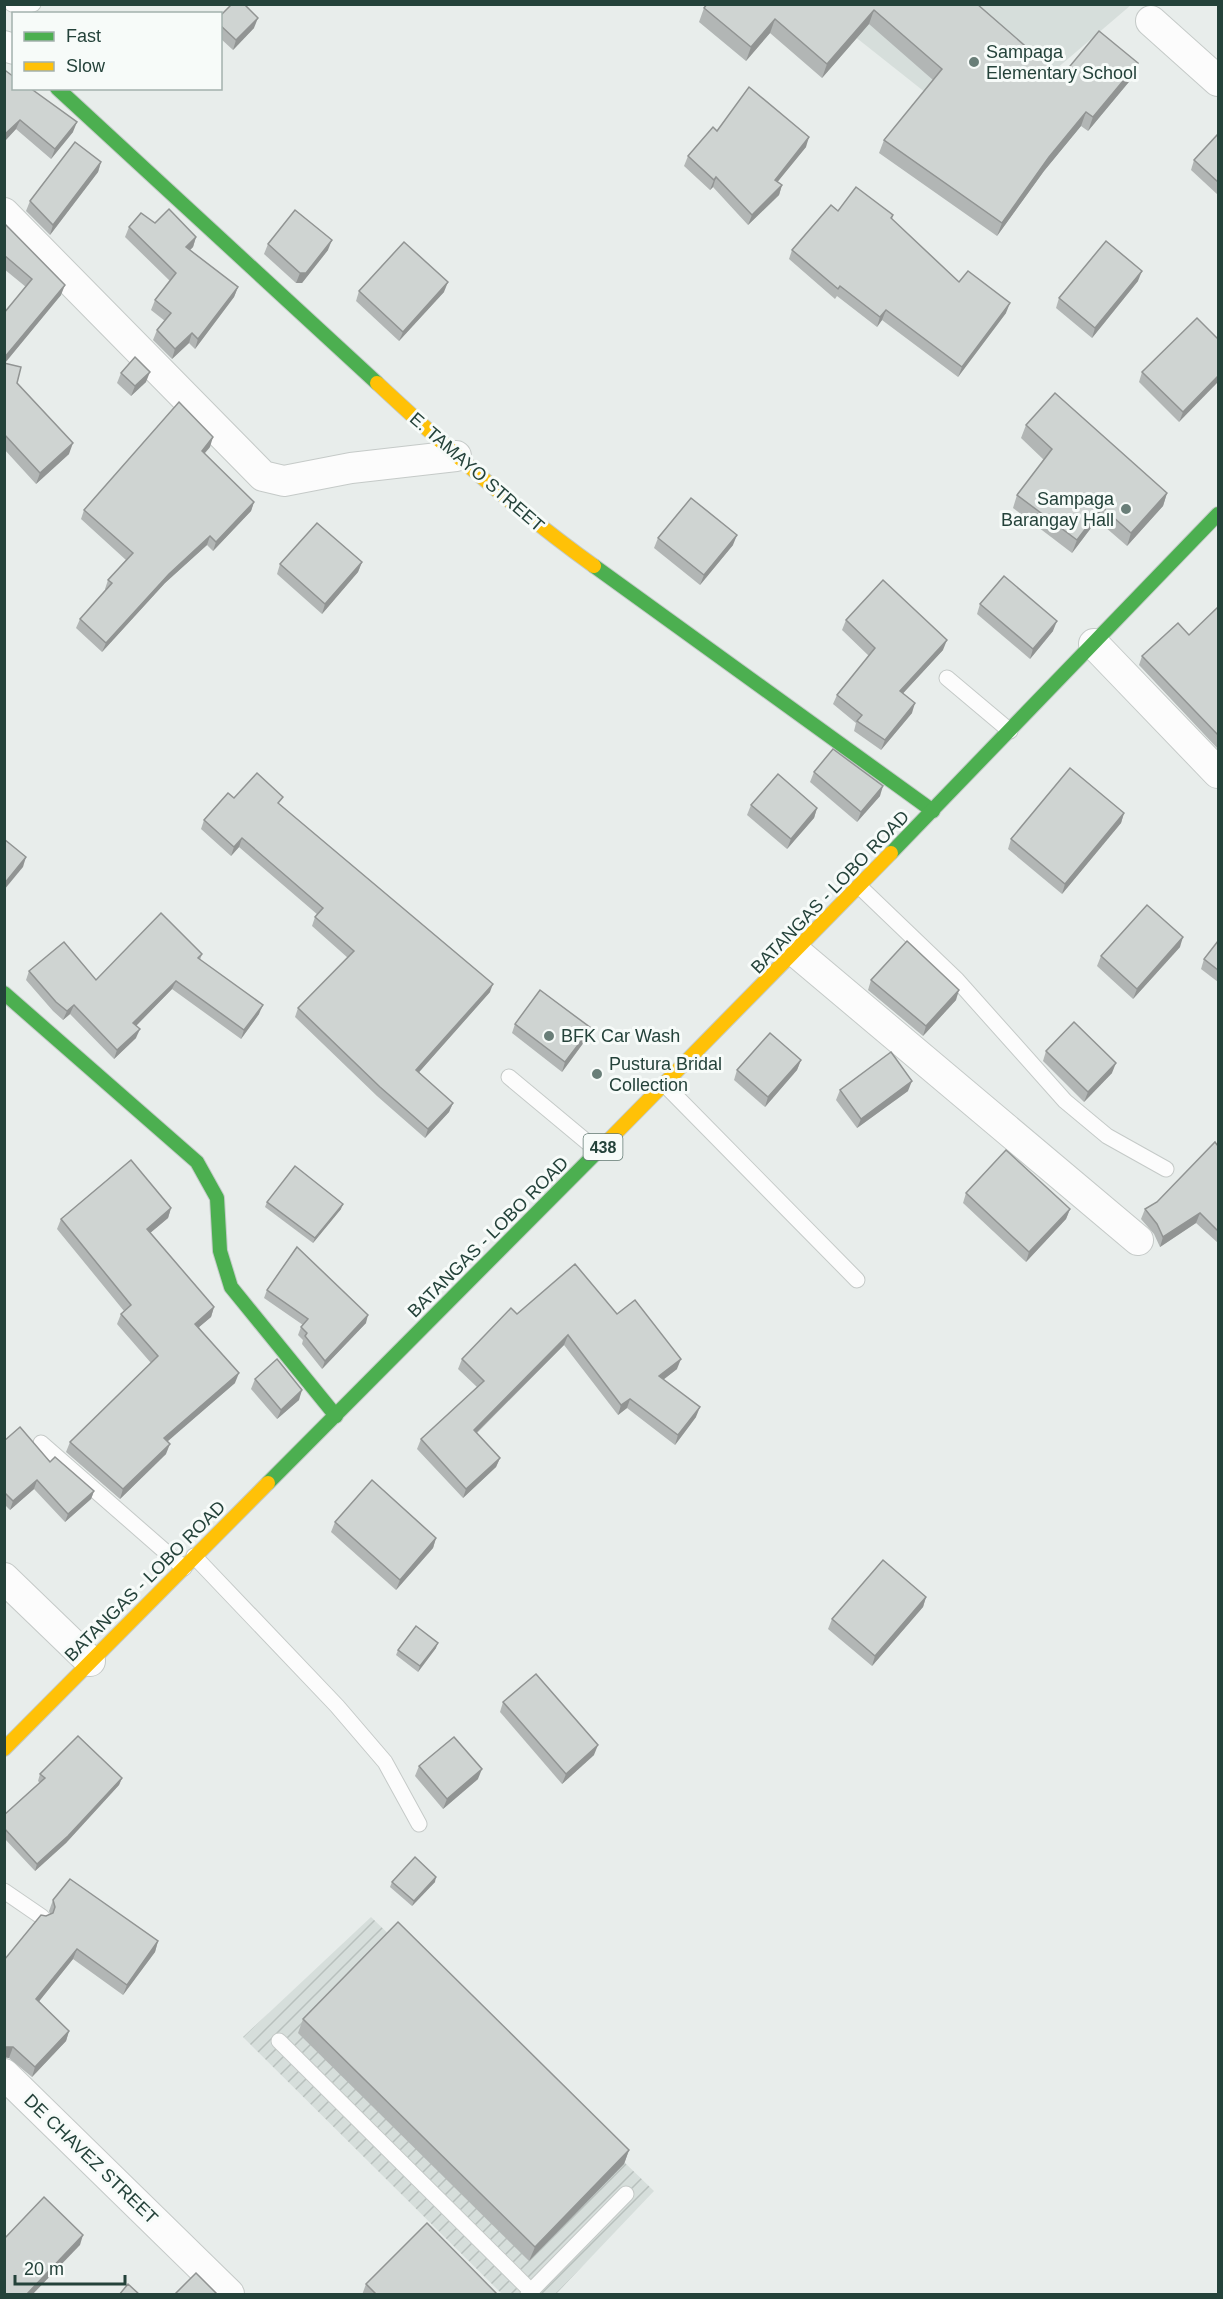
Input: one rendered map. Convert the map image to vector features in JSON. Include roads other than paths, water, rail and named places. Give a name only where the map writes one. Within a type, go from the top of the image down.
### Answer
[{"type":"main road","name":"E. TAMAYO STREET","points":[[59,90],[456,456],[548,533],[933,811]]},
{"type":"main road","name":"BATANGAS - LOBO ROAD","points":[[4,1749],[860,887],[1218,514]]},
{"type":"main road","points":[[4,993],[197,1162],[218,1198],[219,1251],[231,1287],[336,1416]]},
{"type":"street","points":[[1151,21],[1218,81]]},
{"type":"street","points":[[4,213],[263,476],[284,481],[351,468],[456,456]]},
{"type":"street","points":[[1094,644],[1218,773]]},
{"type":"street","points":[[796,952],[1138,1240]]},
{"type":"street","points":[[4,1578],[90,1661]]},
{"type":"street","name":"DE CHAVEZ STREET","points":[[4,2074],[229,2295]]},
{"type":"lane","points":[[12,4],[21,7],[33,4]]},
{"type":"lane","points":[[947,678],[1010,731]]},
{"type":"lane","points":[[860,887],[957,980],[1065,1101],[1107,1136],[1166,1169]]},
{"type":"lane","points":[[509,1077],[598,1152]]},
{"type":"lane","points":[[665,1085],[857,1280]]},
{"type":"lane","points":[[41,1443],[189,1562],[337,1706],[385,1762],[419,1824]]},
{"type":"lane","points":[[4,1891],[42,1917]]},
{"type":"lane","points":[[279,2041],[529,2292],[626,2194]]},
{"type":"place","name":"Sampaga Elementary School","points":[[974,62]]},
{"type":"place","name":"Sampaga Barangay Hall","points":[[1126,509]]},
{"type":"place","name":"BFK Car Wash","points":[[549,1036]]},
{"type":"place","name":"Pustura Bridal Collection","points":[[597,1074]]}]
